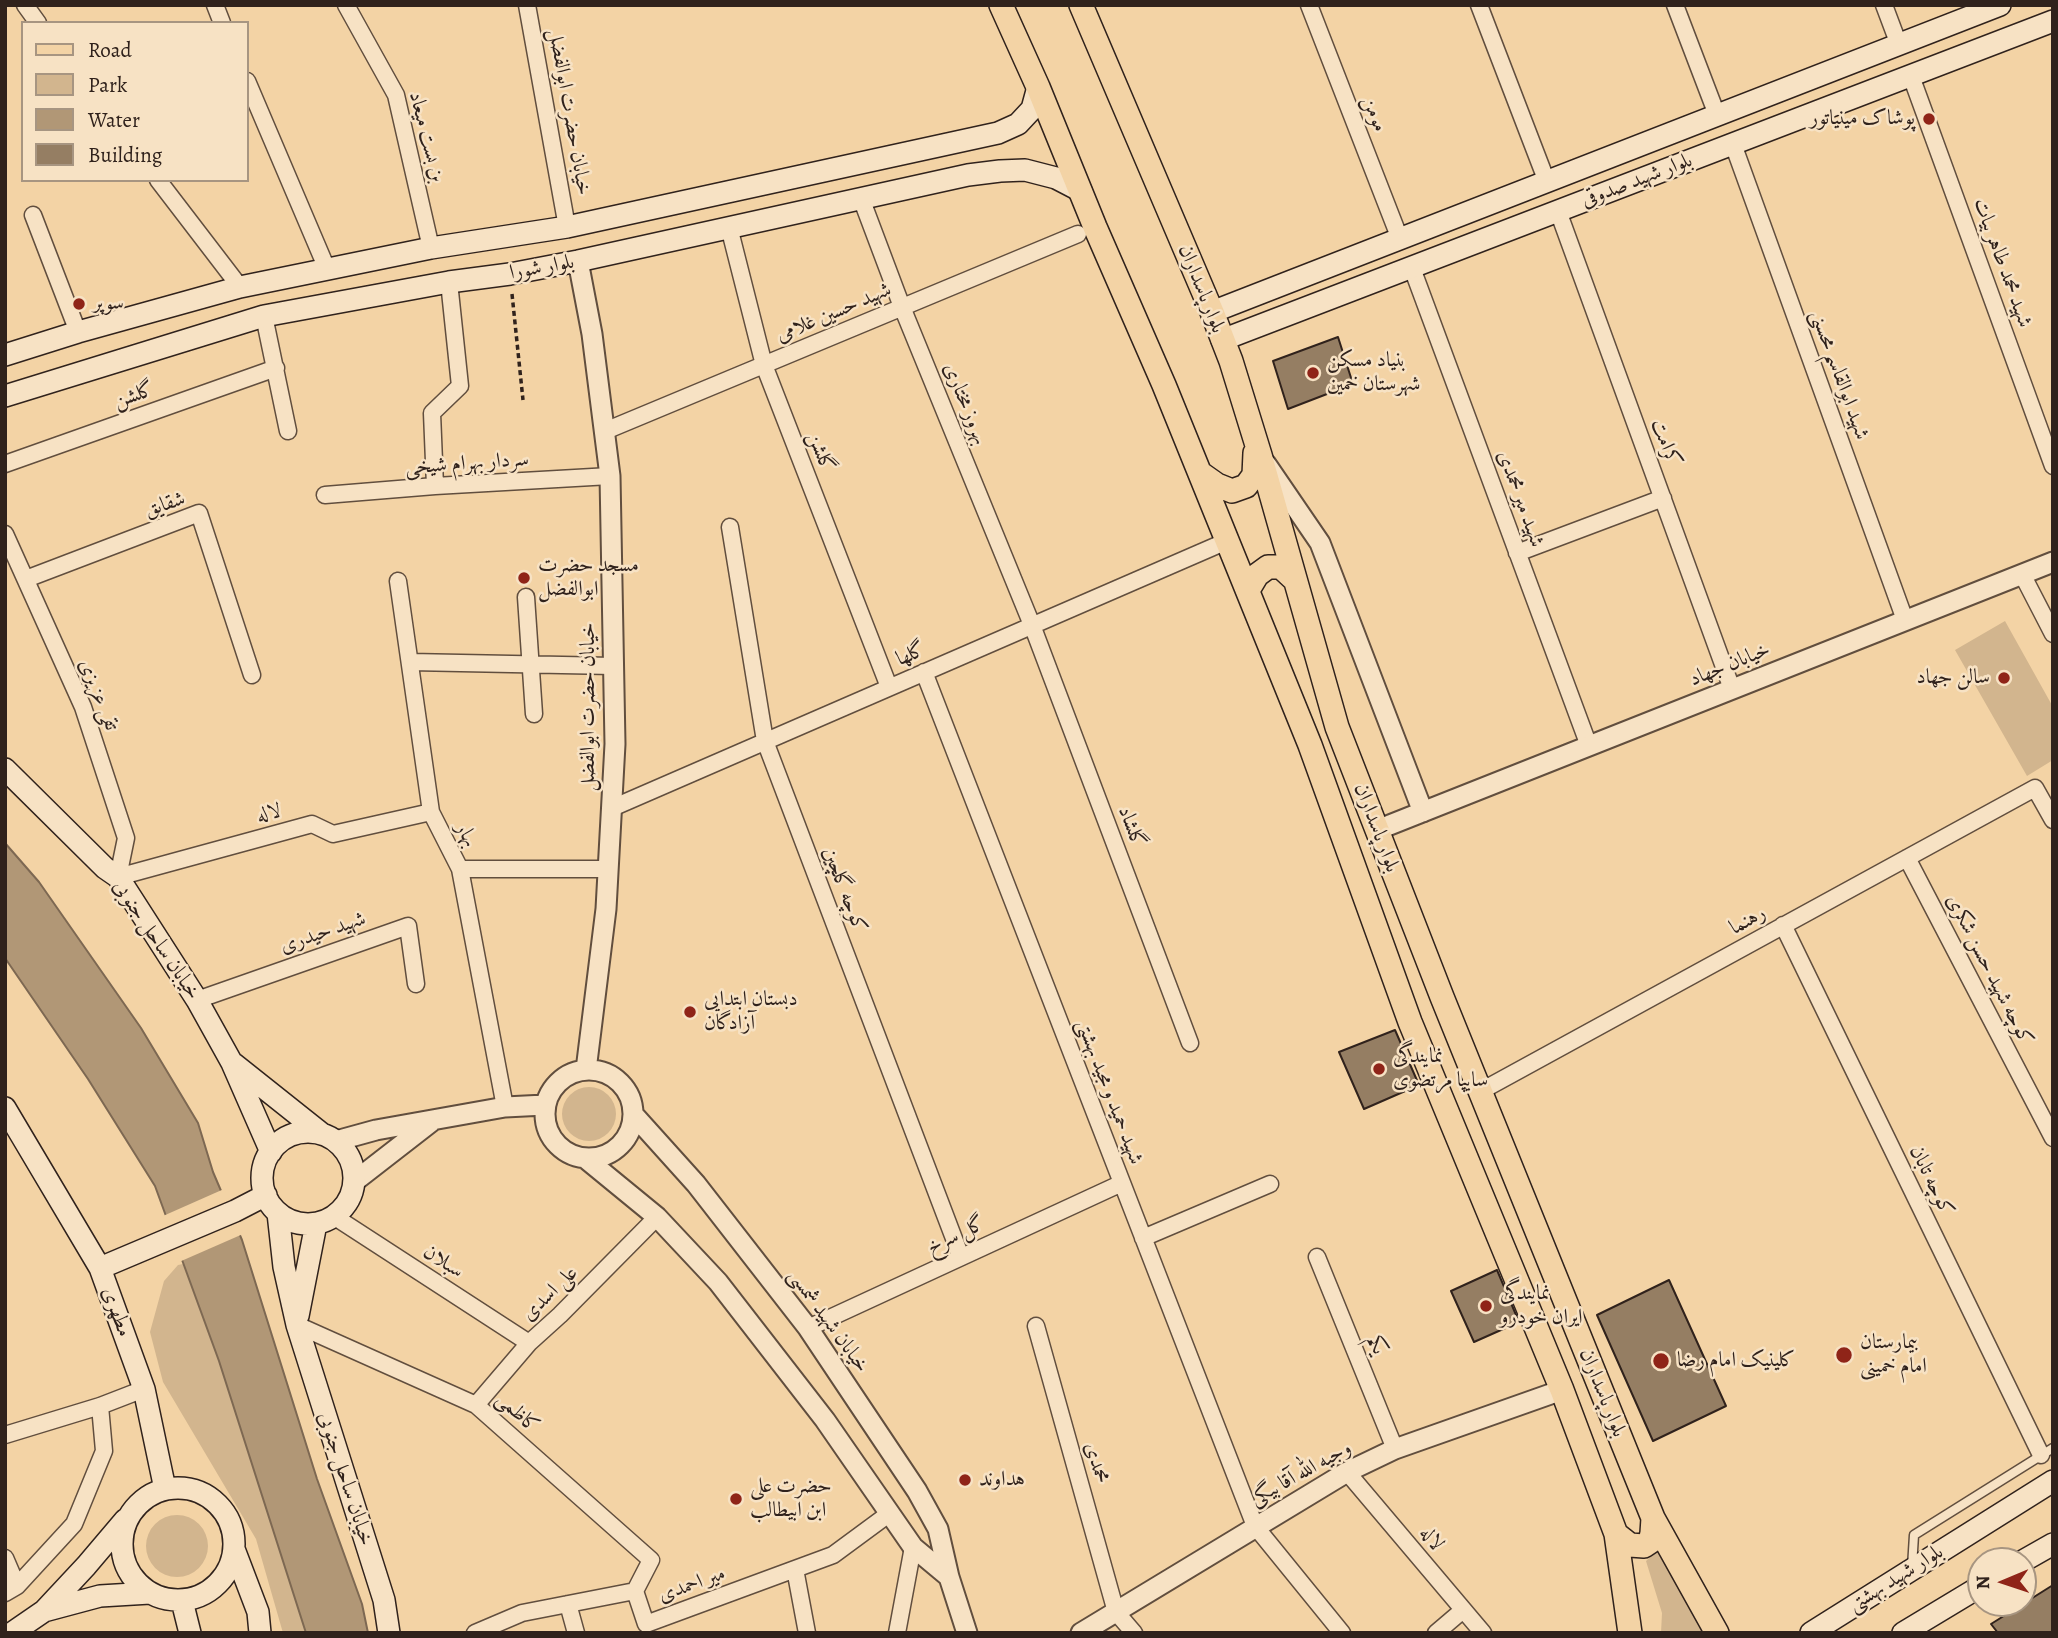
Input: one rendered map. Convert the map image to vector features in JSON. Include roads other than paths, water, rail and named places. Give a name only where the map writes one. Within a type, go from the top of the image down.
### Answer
[{"type":"main road","name":"بلوار پاسداران","points":[[1001,5],[1038,87],[1248,590],[1310,745],[1410,1022],[1562,1390],[1616,1534],[1630,1633]]},
{"type":"main road","name":"بلوار پاسداران","points":[[1081,5],[1231,361],[1337,727],[1377,830],[1653,1518],[1717,1633]]},
{"type":"main road","name":"بلوار شهید صدوقی","points":[[1212,312],[2000,5]]},
{"type":"main road","name":"بلوار شهید صدوقی","points":[[1222,340],[2053,21]]},
{"type":"main road","name":"بلوار شورا","points":[[5,355],[240,287],[431,248],[567,227],[965,142],[1018,124],[1032,109],[1038,87]]},
{"type":"main road","points":[[965,142],[974,152],[976,164],[968,175]]},
{"type":"main road","name":"بلوار شورا","points":[[5,396],[264,316],[578,261],[968,175],[1025,170],[1056,178],[1081,191]]},
{"type":"main road","points":[[1200,473],[1217,485],[1232,491],[1246,486],[1254,475],[1257,447]]},
{"type":"main road","points":[[1248,590],[1257,575],[1268,568],[1280,567],[1295,580]]},
{"type":"main road","name":"خیابان ساحل جنوبی","points":[[5,769],[105,868],[118,877],[197,1000],[232,1063],[271,1152]]},
{"type":"main road","points":[[232,1063],[329,1138],[350,1159],[355,1181],[349,1201],[325,1221],[302,1224],[289,1221],[278,1213],[266,1195],[263,1171],[271,1152],[289,1137],[311,1133],[329,1138]]},
{"type":"main road","points":[[5,1108],[100,1268]]},
{"type":"main road","name":"مطهری","points":[[165,1489],[144,1389],[100,1268],[235,1211],[266,1195]]},
{"type":"main road","name":"خیابان ساحل جنوبی","points":[[278,1213],[284,1267],[297,1325],[384,1600],[388,1633]]},
{"type":"main road","points":[[297,1325],[325,1221]]},
{"type":"main road","name":"بلوار شهید بهشتی","points":[[1811,1633],[2053,1481]]},
{"type":"main road","points":[[12,1633],[44,1611],[149,1496],[165,1489],[183,1488],[201,1493],[216,1503],[227,1517],[233,1533],[234,1549],[258,1612],[260,1633]]},
{"type":"main road","points":[[131,1513],[124,1530],[122,1548],[126,1566],[136,1581],[150,1593],[167,1600],[182,1601],[198,1597],[211,1589],[223,1578],[234,1549]]},
{"type":"main road","points":[[1616,1534],[1630,1545],[1644,1546],[1650,1542],[1653,1533],[1653,1518]]},
{"type":"main road","points":[[2037,1554],[2053,1544]]},
{"type":"main road","points":[[44,1611],[100,1596],[150,1593]]},
{"type":"main road","points":[[1903,1633],[1967,1594]]},
{"type":"main road","points":[[182,1601],[190,1633]]},
{"type":"street","points":[[25,5],[37,21]]},
{"type":"street","name":"بن بست میعاد","points":[[346,5],[396,95],[431,248]]},
{"type":"street","name":"خیابان حضرت ابوالفضل","points":[[527,5],[567,227]]},
{"type":"street","name":"مومن","points":[[1309,5],[1400,239]]},
{"type":"street","points":[[1479,5],[1547,182]]},
{"type":"street","points":[[1675,5],[1717,115]]},
{"type":"street","points":[[1884,5],[1899,45]]},
{"type":"street","name":"شهید محمد طاهر بیات","points":[[1911,76],[2053,466]]},
{"type":"street","points":[[248,83],[327,269]]},
{"type":"street","name":"شهید ابوالقاسم محسنی","points":[[1733,144],[1905,620]]},
{"type":"street","points":[[161,182],[240,287]]},
{"type":"street","name":"بهروز مختاری","points":[[861,198],[902,307],[1032,625]]},
{"type":"street","name":"کرامت","points":[[1558,211],[1732,689]]},
{"type":"street","points":[[33,215],[78,332]]},
{"type":"street","name":"گلشن","points":[[729,227],[764,365],[889,687]]},
{"type":"street","name":"شهید حسین غلامی","points":[[605,432],[1078,234]]},
{"type":"street","name":"خیابان حضرت ابوالفضل","points":[[578,261],[592,334],[610,476],[615,744],[606,909],[586,1070]]},
{"type":"street","name":"شهید میر محمدی","points":[[1412,268],[1589,746]]},
{"type":"street","points":[[435,486],[432,413],[460,386],[449,282]]},
{"type":"street","points":[[264,316],[288,431]]},
{"type":"street","name":"گلشن","points":[[5,464],[276,368]]},
{"type":"street","points":[[1257,447],[1320,544],[1423,812]]},
{"type":"street","name":"سردار بهرام شیخی","points":[[326,495],[610,476]]},
{"type":"street","points":[[1517,553],[1662,498]]},
{"type":"street","name":"شقایق","points":[[26,579],[199,513],[252,675]]},
{"type":"street","name":"کوچه گلچین","points":[[730,527],[765,741],[961,1257]]},
{"type":"street","name":"تقی عزیزی","points":[[5,534],[83,707],[127,838],[118,877]]},
{"type":"street","name":"گلها","points":[[612,808],[1227,541]]},
{"type":"street","name":"خیابان جهاد","points":[[1377,830],[2053,562]]},
{"type":"street","points":[[2022,574],[2053,634]]},
{"type":"street","name":"بهار","points":[[398,580],[431,812],[460,869],[505,1107]]},
{"type":"street","points":[[526,597],[534,714]]},
{"type":"street","name":"گلشاد","points":[[1032,625],[1190,1043]]},
{"type":"street","points":[[410,662],[613,666]]},
{"type":"street","name":"شهید حمید و مجید بهشتی","points":[[924,672],[1255,1526],[1342,1633]]},
{"type":"street","name":"رهنما","points":[[1480,1091],[2035,788],[2053,820]]},
{"type":"street","name":"لاله","points":[[118,877],[312,824],[333,834],[431,812]]},
{"type":"street","name":"کوچه شهید حسن شکری","points":[[1907,858],[2053,1138]]},
{"type":"street","points":[[460,869],[608,869]]},
{"type":"street","name":"کوچه تابان","points":[[1783,925],[2047,1451]]},
{"type":"street","name":"شهید حیدری","points":[[197,1000],[408,926],[416,984]]},
{"type":"street","points":[[586,1070],[613,1077],[624,1087],[633,1114],[624,1141],[613,1151],[600,1157],[571,1155],[558,1146],[549,1134],[545,1120],[545,1105],[560,1080],[572,1073],[586,1070]]},
{"type":"street","points":[[329,1138],[505,1107],[545,1105]]},
{"type":"street","name":"خیابان شهید شمسی","points":[[633,1114],[696,1184],[808,1328],[917,1490],[939,1529],[949,1577],[967,1633]]},
{"type":"street","points":[[355,1181],[432,1121]]},
{"type":"street","points":[[585,1158],[657,1217],[718,1282],[825,1420],[913,1547],[949,1577]]},
{"type":"street","name":"گل سرخ","points":[[808,1328],[1122,1183]]},
{"type":"street","points":[[1143,1238],[1270,1184]]},
{"type":"street","name":"علی اسدی","points":[[476,1405],[529,1343],[657,1217]]},
{"type":"street","name":"سبلان","points":[[325,1221],[529,1343]]},
{"type":"street","name":"یکم","points":[[1317,1257],[1395,1449]]},
{"type":"street","name":"کاظمی","points":[[297,1325],[476,1405],[651,1560],[635,1591]]},
{"type":"street","name":"محمدی","points":[[1036,1326],[1116,1612]]},
{"type":"street","points":[[5,1435],[100,1406],[144,1389]]},
{"type":"street","name":"وجیه الله آقا بیگی","points":[[1080,1633],[1347,1472],[1395,1449],[1562,1390]]},
{"type":"street","points":[[11,1589],[74,1524],[104,1451],[100,1406]]},
{"type":"street","name":"لاله","points":[[1347,1472],[1483,1633]]},
{"type":"street","name":"میر احمدی","points":[[475,1633],[522,1613],[635,1591],[648,1628],[834,1555],[890,1513]]},
{"type":"street","points":[[897,1633],[913,1547]]},
{"type":"street","points":[[5,1558],[11,1589]]},
{"type":"street","points":[[795,1569],[807,1633]]},
{"type":"street","points":[[568,1604],[576,1633]]},
{"type":"street","points":[[1436,1633],[1463,1610]]},
{"type":"street","points":[[1116,1612],[1134,1633]]},
{"type":"lane","points":[[1912,1570],[1914,1535],[2047,1451]]},
{"type":"water","points":[[5,843],[39,882],[141,1028],[198,1123],[213,1172],[242,1240],[317,1479],[362,1604],[368,1633],[306,1633],[219,1361],[155,1186],[88,1079],[5,958]]},
{"type":"place","name":"پوشاک مینیاتور","points":[[1929,119]]},
{"type":"place","name":"سوپر","points":[[79,304]]},
{"type":"place","name":"بنیاد مسکن شهرستان خمین","points":[[1313,373]]},
{"type":"place","name":"مسجد حضرت ابوالفضل","points":[[524,578]]},
{"type":"place","name":"سالن جهاد","points":[[2004,678]]},
{"type":"place","name":"دبستان ابتدایی آزادگان","points":[[690,1012]]},
{"type":"place","name":"نمایندگی سایپا مرتضوی","points":[[1379,1069]]},
{"type":"place","name":"نمایندگی ایران خودرو","points":[[1486,1306]]},
{"type":"place","name":"بیمارستان امام خمینی","points":[[1844,1355]]},
{"type":"place","name":"کلینیک امام رضا","points":[[1661,1361]]},
{"type":"place","name":"هداوند","points":[[965,1480]]},
{"type":"place","name":"حضرت علی ابن ابیطالب","points":[[736,1499]]}]
